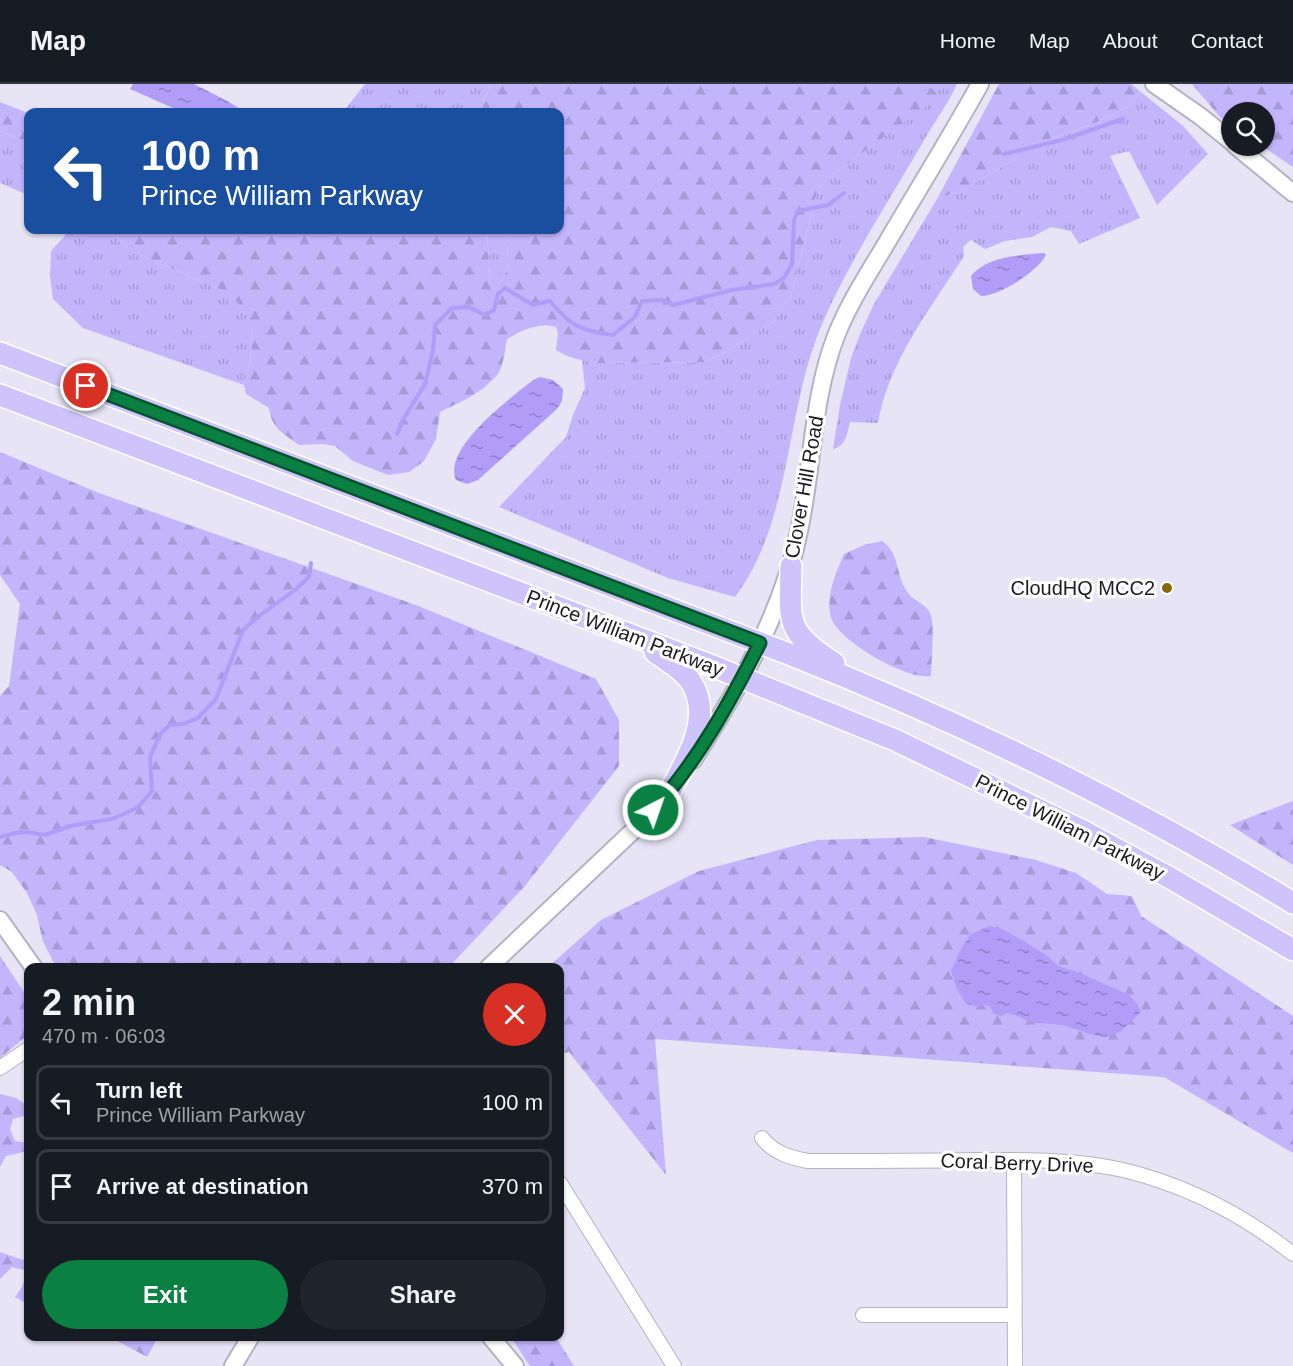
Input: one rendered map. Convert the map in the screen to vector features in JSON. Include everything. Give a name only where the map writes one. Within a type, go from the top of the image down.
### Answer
[{"type":"highway","name":"Prince William Parkway","points":[[0,353],[760,643],[880,692],[1033,762],[1121,806],[1293,903]]},
{"type":"highway","name":"Prince William Parkway","points":[[0,395],[742,678],[895,740],[1083,831],[1172,879],[1293,950]]},
{"type":"highway","points":[[791,566],[791,610],[797,634],[818,653],[880,692]]},
{"type":"highway","points":[[635,637],[685,675],[692,683],[698,704],[699,726],[690,753],[669,793]]},
{"type":"street","name":"Clover Hill Road","points":[[494,963],[637,827],[669,793],[692,762],[742,678],[760,643],[791,566],[800,530],[819,396],[837,336],[855,296],[980,84]]},
{"type":"street","points":[[1154,84],[1221,133]]},
{"type":"street","points":[[1248,156],[1293,193]]},
{"type":"street","points":[[0,920],[30,963]]},
{"type":"street","points":[[0,1068],[24,1052]]},
{"type":"street","name":"Coral Berry Drive","points":[[762,1138],[779,1153],[808,1161],[1014,1160],[1093,1164],[1149,1177],[1208,1199],[1239,1216],[1293,1254]]},
{"type":"street","points":[[1014,1160],[1015,1366]]},
{"type":"street","points":[[564,1189],[674,1366]]},
{"type":"street","points":[[863,1315],[1015,1315]]},
{"type":"street","points":[[233,1366],[248,1341]]},
{"type":"street","points":[[494,1341],[515,1366]]},
{"type":"green space","points":[[365,84],[491,84],[483,102],[483,108],[346,108]]},
{"type":"green space","points":[[491,84],[926,84],[940,96],[836,172],[818,188],[792,293],[774,321],[722,354],[705,362],[598,363],[581,360],[556,350],[558,333],[556,327],[537,326],[525,330],[507,339],[501,368],[487,385],[472,396],[440,412],[436,439],[424,461],[409,472],[388,475],[353,461],[335,446],[299,445],[283,434],[273,421],[269,408],[246,394],[244,385],[250,361],[253,332],[247,313],[228,293],[131,251],[118,241],[117,234],[487,234],[490,282],[496,286],[502,280],[507,267],[506,234],[564,234],[564,108],[483,108]]},
{"type":"green space","points":[[926,84],[957,84],[855,258],[818,334],[807,367],[777,503],[767,536],[753,568],[735,597],[668,578],[499,507],[566,437],[585,388],[582,360],[598,363],[705,362],[722,354],[774,321],[792,293],[818,188],[836,172],[939,96]]},
{"type":"green space","points":[[999,84],[1131,84],[1141,92],[1129,106],[1107,118],[1069,133],[1024,146],[1015,159],[963,190],[937,199]]},
{"type":"green space","points":[[1192,84],[1293,84],[1293,167],[1275,155],[1275,102],[1221,102],[1220,117]]},
{"type":"green space","points":[[1141,92],[1183,126],[1208,154],[1157,205],[1129,151],[1110,156],[1140,218],[1079,244],[1071,231],[1051,227],[1032,237],[1005,241],[985,249],[971,240],[963,247],[964,256],[901,357],[883,400],[878,423],[850,422],[843,442],[833,449],[851,358],[860,334],[874,304],[937,199],[963,190],[1015,159],[1024,146],[1069,133],[1107,118],[1129,106]]},
{"type":"green space","points":[[0,102],[24,111],[24,141],[0,131]]},
{"type":"green space","points":[[0,131],[24,141],[24,193],[0,183]]},
{"type":"green space","points":[[66,234],[117,234],[118,241],[131,251],[228,293],[248,313],[253,332],[250,361],[244,385],[83,328],[53,299],[50,276],[51,251]]},
{"type":"green space","points":[[487,234],[506,234],[508,260],[505,274],[496,286],[490,282]]},
{"type":"green space","points":[[0,452],[99,493],[416,605],[596,679],[619,720],[619,766],[525,886],[453,963],[54,963],[43,942],[37,915],[27,893],[12,872],[0,865],[0,696],[9,686],[20,604],[0,575]]},
{"type":"green space","points":[[882,541],[892,551],[906,590],[929,611],[931,616],[933,636],[931,676],[921,676],[891,666],[859,648],[836,627],[831,617],[830,593],[844,554],[864,545]]},
{"type":"green space","points":[[1293,801],[1293,865],[1230,825]]},
{"type":"green space","points":[[924,837],[1036,860],[1076,873],[1107,894],[1132,896],[1141,916],[1293,1016],[1293,1153],[1164,1077],[655,1039],[666,1175],[569,1052],[564,1053],[564,963],[553,963],[601,920],[699,871],[817,840]]},
{"type":"green space","points":[[0,956],[24,992],[24,1038],[0,1058]]},
{"type":"green space","points":[[0,1094],[16,1098],[24,1103],[24,1116],[13,1119],[10,1129],[15,1141],[24,1142],[24,1152],[6,1156],[0,1167]]},
{"type":"green space","points":[[0,1252],[23,1260],[24,1258],[24,1270],[12,1267],[0,1279]]},
{"type":"green space","points":[[24,1282],[24,1302],[15,1297]]},
{"type":"green space","points":[[117,1341],[156,1341],[147,1357]]},
{"type":"green space","points":[[514,1341],[558,1341],[574,1366],[530,1366]]},
{"type":"water","points":[[133,84],[194,84],[238,108],[173,108],[130,89]]},
{"type":"water","points":[[1044,253],[1046,255],[1042,261],[1018,282],[989,295],[981,296],[973,289],[971,276],[986,264],[1005,258]]},
{"type":"water","points":[[540,377],[553,380],[563,389],[562,401],[557,409],[478,480],[467,484],[456,480],[454,467],[468,439],[495,411],[533,380]]},
{"type":"water","points":[[989,926],[1002,929],[1024,941],[1049,957],[1058,966],[1080,973],[1129,995],[1141,1012],[1120,1032],[1106,1037],[1063,1025],[1028,1022],[1007,1013],[1002,1016],[994,1014],[990,1006],[980,1007],[966,1004],[956,987],[951,971],[970,935]]},
{"type":"waterway","points":[[1004,154],[1062,140],[1123,119]]},
{"type":"waterway","points":[[397,434],[425,384],[433,351],[435,325],[452,308],[469,307],[485,315],[494,310],[498,294],[505,288],[533,305],[550,301],[564,317],[577,326],[613,335],[635,317],[642,301],[662,300],[673,305],[732,290],[774,284],[784,278],[792,264],[794,220],[798,211],[828,205],[844,193]]},
{"type":"waterway","points":[[0,837],[26,832],[45,835],[70,826],[112,819],[137,808],[152,791],[150,757],[161,733],[170,725],[183,724],[198,718],[216,699],[243,630],[309,577],[311,563]]},
{"type":"place","name":"CloudHQ MCC2","points":[[1167,588]]},
{"type":"route","points":[[86,386],[760,643],[718,721],[692,762],[653,810]]}]
